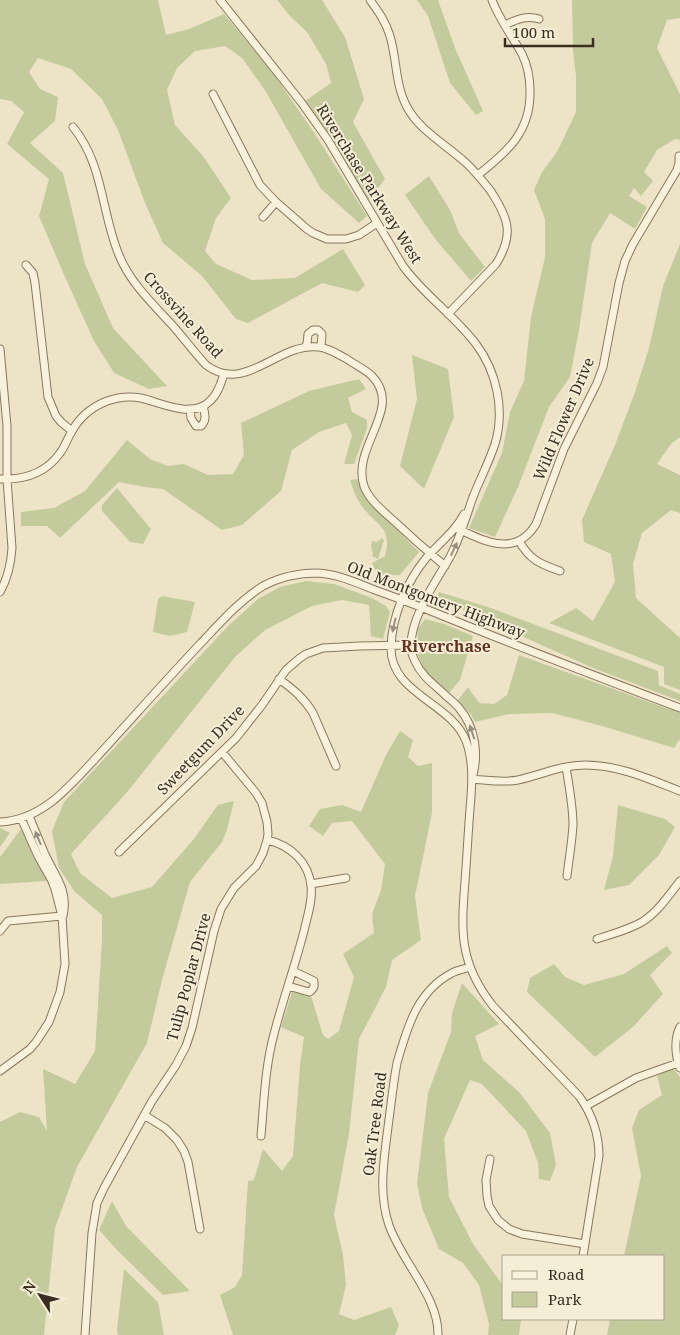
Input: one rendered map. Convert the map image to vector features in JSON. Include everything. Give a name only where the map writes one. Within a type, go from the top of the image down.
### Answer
[{"type":"street","name":"Riverchase Parkway West","points":[[220,0],[301,102],[328,140],[408,274],[466,332],[483,354],[495,381],[500,411],[497,435],[492,452],[474,496],[462,518],[451,556],[431,589],[416,621],[411,646],[420,672],[460,709],[470,725],[476,747],[462,917],[463,940],[470,968],[479,986],[493,1006],[570,1085],[586,1106],[596,1129],[599,1156],[583,1255]]},
{"type":"street","points":[[370,0],[379,12],[390,34],[399,86],[409,111],[420,124],[466,162],[478,175],[498,202],[505,216],[507,240],[501,256],[496,264],[448,314]]},
{"type":"street","points":[[478,175],[503,155],[516,141],[526,120],[530,104],[529,75],[526,64],[492,0]]},
{"type":"street","points":[[504,25],[520,18],[539,19]]},
{"type":"street","points":[[212,94],[260,184],[276,202],[313,233],[328,239],[346,239],[354,237],[377,223]]},
{"type":"street","name":"Crossvine Road","points":[[73,127],[93,160],[115,244],[123,265],[132,279],[200,358],[212,369],[224,374],[243,374],[292,350],[305,347],[321,347],[342,356],[367,372],[378,383],[382,394],[382,408],[362,464],[365,488],[383,510],[445,566]]},
{"type":"street","name":"Wild Flower Drive","points":[[518,541],[530,533],[536,524],[564,449],[600,375],[625,261],[677,170],[679,156]]},
{"type":"street","points":[[263,217],[276,202]]},
{"type":"street","points":[[26,265],[33,273],[35,283],[48,396],[56,416],[72,431]]},
{"type":"street","points":[[305,347],[308,334],[313,330],[318,330],[322,334],[321,347]]},
{"type":"street","points":[[0,349],[7,426],[3,479],[12,557],[8,574],[0,592]]},
{"type":"street","points":[[3,479],[17,479],[34,474],[49,465],[61,452],[72,431],[86,412],[102,403],[118,398],[140,398],[190,409],[203,406],[212,400],[224,374]]},
{"type":"street","points":[[190,409],[193,422],[196,426],[201,426],[204,424],[205,419],[203,406]]},
{"type":"street","name":"Riverchase Parkway West","points":[[458,530],[430,554],[415,573],[402,600],[394,624],[391,646],[393,662],[404,682],[444,712],[462,732],[470,755],[472,780]]},
{"type":"street","points":[[458,530],[496,545],[518,541],[537,562],[560,571]]},
{"type":"street","name":"Old Montgomery Highway","points":[[0,822],[25,817],[47,805],[65,790],[235,608],[264,586],[284,577],[318,573],[350,580],[422,607],[521,648],[680,708]]},
{"type":"street","name":"Sweetgum Drive","points":[[119,852],[236,738],[253,718],[286,670],[300,658],[322,648],[411,646]]},
{"type":"street","points":[[280,679],[308,705],[336,766]]},
{"type":"street","name":"Tulip Poplar Drive","points":[[85,1335],[92,1233],[97,1203],[144,1115],[176,1065],[192,1028],[214,931],[221,909],[234,888],[256,866],[267,840],[267,822],[262,803],[222,752]]},
{"type":"street","points":[[472,780],[518,780],[548,771],[585,765],[612,767],[631,772],[680,791]]},
{"type":"street","points":[[566,767],[572,819],[572,840],[567,876]]},
{"type":"street","points":[[0,1071],[30,1049],[49,1022],[60,992],[64,972],[65,955],[62,916],[51,879],[38,856],[25,817]]},
{"type":"street","points":[[262,1136],[271,1046],[293,972],[310,903],[311,884],[307,870],[297,856],[281,845],[267,840]]},
{"type":"street","points":[[311,884],[346,878]]},
{"type":"street","points":[[597,939],[630,928],[643,921],[656,910],[680,881]]},
{"type":"street","points":[[0,931],[8,921],[62,916]]},
{"type":"street","name":"Oak Tree Road","points":[[438,1335],[435,1314],[430,1300],[398,1246],[389,1226],[383,1200],[382,1169],[397,1063],[414,1013],[425,994],[435,984],[454,972],[470,968]]},
{"type":"street","points":[[288,986],[309,992],[314,987],[314,982],[311,979],[293,972]]},
{"type":"street","points":[[586,1106],[636,1078],[679,1065],[676,1053],[676,1040],[680,1027]]},
{"type":"street","points":[[144,1115],[165,1128],[177,1140],[184,1151],[188,1162],[200,1229]]},
{"type":"street","points":[[490,1159],[486,1180],[486,1196],[489,1206],[498,1220],[509,1229],[522,1234],[585,1244]]},
{"type":"street","points":[[570,1335],[573,1320]]},
{"type":"green space","points":[[0,0],[158,0],[166,35],[189,29],[224,14],[271,70],[315,134],[367,216],[359,223],[321,189],[266,92],[242,58],[225,46],[195,51],[177,68],[167,90],[175,125],[203,156],[231,198],[216,218],[205,251],[216,264],[252,280],[295,278],[343,249],[365,285],[358,292],[322,283],[248,323],[236,319],[202,276],[163,243],[145,203],[118,130],[102,99],[71,69],[38,58],[29,72],[40,89],[58,97],[55,121],[30,143],[63,173],[85,264],[113,328],[167,386],[149,389],[114,373],[94,341],[39,216],[49,179],[7,144],[24,112],[11,101],[0,99]]},
{"type":"green space","points":[[277,0],[322,0],[345,37],[364,99],[353,122],[385,179],[368,201],[336,145],[305,101],[331,83],[326,64],[307,32]]},
{"type":"green space","points":[[417,0],[438,0],[455,48],[483,111],[476,115],[450,83],[428,16]]},
{"type":"green space","points":[[572,0],[680,0],[680,18],[667,20],[657,48],[680,94],[680,140],[675,139],[657,150],[644,172],[653,181],[641,196],[634,188],[629,196],[647,207],[635,229],[610,213],[592,243],[570,377],[549,407],[518,487],[495,537],[469,528],[502,453],[510,412],[524,381],[531,317],[545,257],[545,219],[534,190],[542,172],[557,152],[576,112]]},
{"type":"green space","points":[[429,176],[450,210],[459,233],[485,267],[471,281],[436,240],[405,195]]},
{"type":"green space","points":[[680,244],[680,437],[671,444],[657,464],[680,475],[680,513],[671,510],[642,533],[633,564],[636,598],[680,638],[680,690],[664,684],[664,667],[549,623],[576,608],[593,621],[615,582],[611,554],[584,542],[582,520],[615,445],[635,392],[649,348],[663,286]]},
{"type":"green space","points":[[412,355],[448,369],[454,417],[424,489],[400,466],[417,399]]},
{"type":"green space","points":[[359,379],[366,389],[348,398],[352,412],[367,420],[367,428],[354,464],[344,464],[352,435],[346,423],[319,432],[292,450],[281,491],[242,525],[222,530],[163,489],[119,482],[60,538],[47,526],[21,526],[21,512],[54,508],[85,491],[127,440],[150,459],[168,466],[184,464],[208,475],[233,474],[244,455],[241,423],[309,391]]},
{"type":"green space","points":[[357,479],[364,496],[419,552],[400,575],[378,575],[372,563],[385,556],[387,547],[386,534],[357,499],[350,480]]},
{"type":"green space","points":[[117,488],[151,529],[143,544],[130,542],[102,511],[102,505]]},
{"type":"green space","points":[[382,538],[384,540],[378,559],[372,556],[372,541],[377,542]]},
{"type":"green space","points":[[306,581],[334,584],[372,598],[386,606],[390,612],[383,639],[371,636],[369,605],[342,600],[312,606],[265,630],[235,657],[128,791],[71,854],[80,873],[112,898],[152,887],[193,840],[218,805],[234,801],[222,842],[190,882],[162,980],[147,1043],[77,1167],[55,1228],[44,1335],[0,1335],[0,1122],[20,1112],[39,1117],[47,1131],[43,1069],[75,1084],[95,1051],[102,915],[75,892],[59,868],[52,831],[64,802],[228,626],[258,599],[280,587]]},
{"type":"green space","points":[[439,592],[488,607],[658,671],[659,685],[680,694],[680,701],[593,668],[436,598]]},
{"type":"green space","points":[[162,596],[195,602],[187,632],[170,636],[153,632],[158,599]]},
{"type":"green space","points":[[425,619],[444,624],[473,636],[460,680],[449,693],[425,671],[417,653],[418,629]]},
{"type":"green space","points":[[519,655],[680,713],[680,741],[674,748],[552,713],[509,714],[475,722],[458,700],[468,687],[479,703],[494,704],[507,695]]},
{"type":"green space","points":[[400,731],[413,740],[408,757],[418,766],[432,763],[432,813],[415,896],[421,940],[392,960],[386,987],[359,1039],[349,1134],[334,1215],[343,1255],[346,1285],[339,1314],[354,1320],[391,1307],[399,1325],[395,1335],[233,1335],[220,1295],[235,1287],[242,1275],[248,1181],[254,1180],[263,1149],[282,1171],[293,1156],[304,1037],[281,1027],[292,992],[311,996],[323,1035],[328,1039],[339,1031],[354,977],[343,954],[374,933],[372,914],[381,890],[385,864],[352,821],[332,823],[323,836],[309,826],[320,809],[342,805],[361,812],[386,755]]},
{"type":"green space","points":[[618,805],[665,819],[675,827],[659,855],[629,885],[604,890],[613,856]]},
{"type":"green space","points":[[0,828],[10,833],[0,847]]},
{"type":"green space","points":[[21,829],[47,881],[0,884],[0,857]]},
{"type":"green space","points":[[667,946],[672,953],[650,975],[663,994],[633,1027],[595,1057],[527,992],[530,978],[554,964],[565,977],[584,985],[624,974]]},
{"type":"green space","points":[[462,983],[499,1024],[475,1036],[483,1060],[519,1092],[550,1133],[556,1165],[550,1181],[539,1179],[538,1163],[526,1131],[482,1084],[470,1080],[444,1139],[449,1197],[473,1244],[502,1284],[502,1320],[521,1320],[519,1335],[488,1335],[489,1324],[479,1285],[463,1263],[439,1249],[422,1208],[417,1183],[428,1093],[451,1032],[452,1013]]},
{"type":"green space","points":[[673,1068],[680,1077],[680,1335],[607,1335],[610,1320],[665,1320],[665,1255],[624,1255],[641,1176],[632,1128],[639,1110],[662,1095],[657,1076]]},
{"type":"green space","points":[[112,1201],[126,1226],[190,1291],[163,1295],[99,1230]]},
{"type":"green space","points":[[124,1269],[158,1302],[164,1335],[118,1335]]},
{"type":"district","name":"Riverchase","points":[[446,646]]}]
